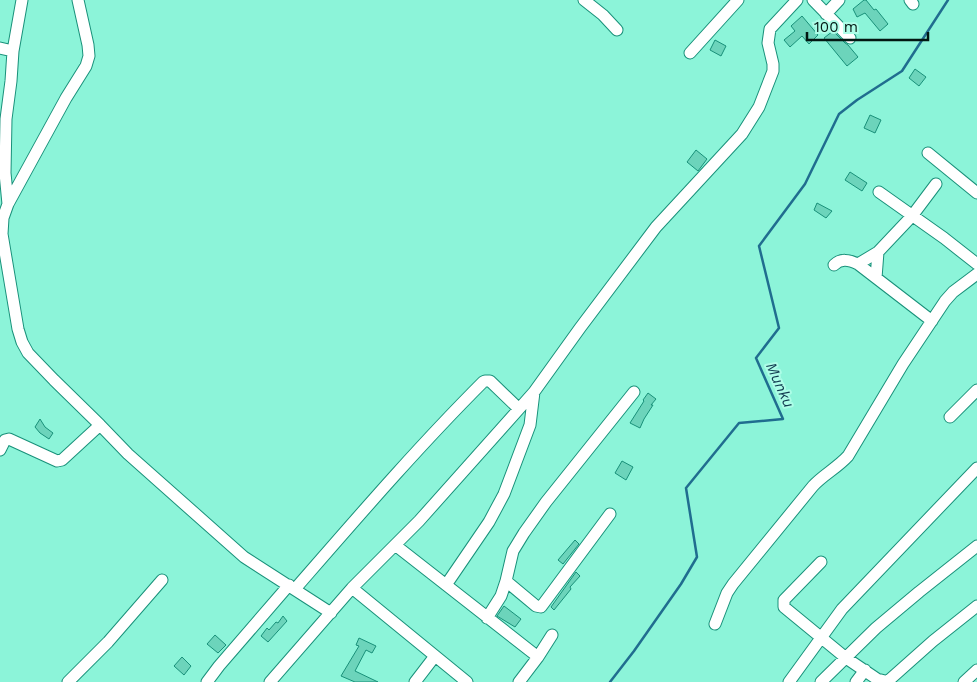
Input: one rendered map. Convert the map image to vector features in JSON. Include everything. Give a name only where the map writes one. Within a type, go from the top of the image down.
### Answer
[{"type":"street","points":[[8,204],[3,174],[3,119],[11,81],[13,51],[21,0]]},
{"type":"street","points":[[78,0],[88,45],[89,56],[86,66],[66,98],[8,204],[3,218],[2,234],[18,329],[22,342],[28,353],[128,454],[244,556],[331,613]]},
{"type":"street","points":[[584,0],[603,15],[617,30]]},
{"type":"street","points":[[690,53],[738,0]]},
{"type":"street","points":[[270,682],[352,588],[419,521],[534,392],[656,227],[742,134],[759,107],[773,71],[768,43],[770,29],[796,0]]},
{"type":"street","points":[[813,0],[850,38]]},
{"type":"street","points":[[826,14],[839,0]]},
{"type":"street","points":[[0,48],[13,51]]},
{"type":"street","points":[[928,153],[977,193]]},
{"type":"street","points":[[858,264],[878,252],[912,216],[936,184]]},
{"type":"street","points":[[879,192],[977,264]]},
{"type":"street","points":[[876,278],[878,252]]},
{"type":"street","points":[[834,265],[841,260],[852,261],[858,264],[932,321]]},
{"type":"street","points":[[715,624],[727,592],[812,486],[842,463],[848,456],[903,364],[945,301],[953,292],[977,274]]},
{"type":"street","points":[[207,682],[219,666],[408,460],[485,380],[490,381],[518,408]]},
{"type":"street","points":[[950,417],[977,390]]},
{"type":"street","points":[[446,585],[489,522],[504,494],[530,425],[534,392]]},
{"type":"street","points":[[487,618],[501,596],[513,551],[524,533],[546,502],[634,392]]},
{"type":"street","points":[[0,450],[8,438],[57,461],[62,460],[100,425]]},
{"type":"street","points":[[789,682],[842,609],[977,468]]},
{"type":"street","points":[[506,581],[536,606],[541,607],[610,514]]},
{"type":"street","points":[[395,545],[538,657]]},
{"type":"street","points":[[821,682],[876,628],[977,546]]},
{"type":"street","points":[[821,562],[784,600],[784,607],[846,658],[879,680],[888,682],[933,641],[977,606]]},
{"type":"street","points":[[68,682],[108,642],[162,580]]},
{"type":"street","points":[[352,588],[467,682]]},
{"type":"street","points":[[519,682],[552,635]]},
{"type":"street","points":[[415,682],[435,656]]},
{"type":"street","points":[[856,682],[865,670]]},
{"type":"street","points":[[964,682],[977,670]]},
{"type":"building","points":[[864,0],[874,10],[876,9],[888,24],[880,31],[865,13],[857,17],[853,9]]},
{"type":"building","points":[[802,16],[818,35],[809,44],[802,36],[790,47],[784,40],[795,31],[791,26]]},
{"type":"building","points":[[833,31],[858,57],[847,66],[824,38]]},
{"type":"building","points":[[715,40],[726,46],[721,56],[710,50]]},
{"type":"building","points":[[915,69],[926,77],[919,86],[909,78]]},
{"type":"building","points":[[870,115],[881,120],[875,133],[864,128]]},
{"type":"building","points":[[696,150],[707,159],[698,171],[687,162]]},
{"type":"building","points":[[850,172],[867,183],[862,191],[845,180]]},
{"type":"building","points":[[817,203],[832,211],[826,218],[814,210]]},
{"type":"building","points":[[648,393],[656,399],[640,428],[630,423]]},
{"type":"building","points":[[40,419],[45,427],[53,433],[49,439],[35,427]]},
{"type":"building","points":[[622,461],[633,467],[626,480],[615,473]]},
{"type":"building","points":[[575,540],[579,544],[563,564],[558,560]]},
{"type":"building","points":[[576,572],[580,576],[554,610],[551,607]]},
{"type":"building","points":[[504,606],[521,619],[515,627],[497,616]]},
{"type":"building","points":[[283,616],[287,621],[268,642],[261,636],[267,628],[269,630]]},
{"type":"building","points":[[215,635],[226,645],[218,653],[207,644]]},
{"type":"building","points":[[359,638],[376,646],[372,653],[366,650],[355,671],[378,682],[355,682],[341,676],[359,646],[356,645]]},
{"type":"building","points":[[182,657],[191,666],[184,675],[174,666]]},
{"type":"waterway","name":"Munku","points":[[610,682],[681,584],[697,557],[686,488],[739,423],[783,419],[756,358],[779,328],[759,246],[805,184],[839,114],[902,71],[948,0]]}]
